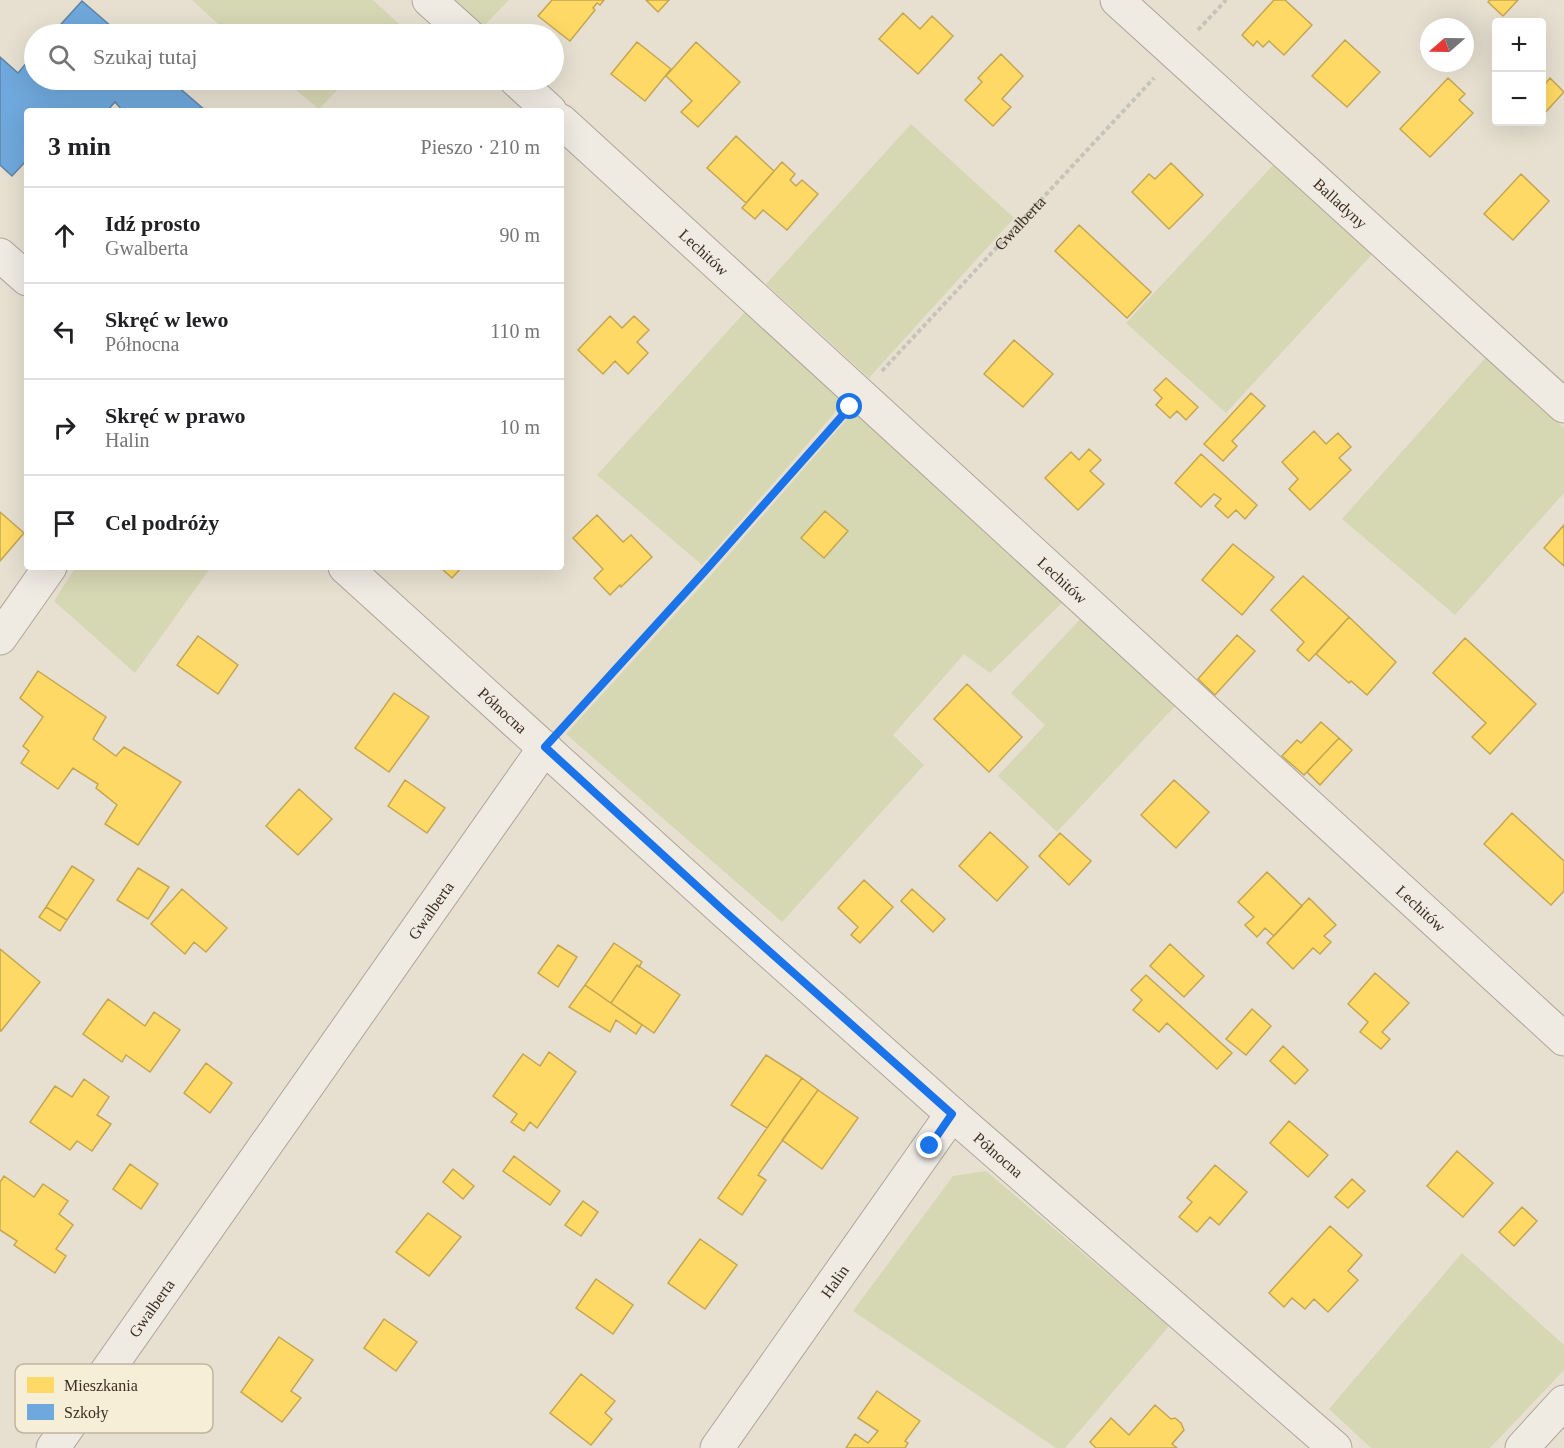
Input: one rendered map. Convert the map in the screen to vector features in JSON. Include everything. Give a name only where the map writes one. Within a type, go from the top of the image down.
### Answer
[{"type":"street","points":[[429,0],[456,24]]},
{"type":"street","name":"Balladyny","points":[[1117,0],[1564,406]]},
{"type":"street","points":[[527,90],[547,108]]},
{"type":"street","name":"Lechitów","points":[[564,124],[1564,1039]]},
{"type":"street","points":[[0,255],[24,276]]},
{"type":"street","points":[[0,638],[48,570]]},
{"type":"street","name":"Północna","points":[[348,570],[724,911],[952,1114],[1335,1448]]},
{"type":"street","name":"Gwalberta","points":[[112,1364],[545,747]]},
{"type":"street","name":"Halin","points":[[717,1448],[952,1114]]},
{"type":"street","points":[[1522,1448],[1564,1402]]},
{"type":"street","name":"Gwalberta","points":[[53,1448],[64,1433]]},
{"type":"path","points":[[1192,37],[1226,0]]},
{"type":"path","name":"Gwalberta","points":[[880,373],[1159,73]]},
{"type":"path","points":[[545,747],[842,416]]},
{"type":"green space","points":[[192,0],[373,0],[399,24],[218,24]]},
{"type":"green space","points":[[452,0],[509,0],[486,24],[478,24]]},
{"type":"green space","points":[[296,90],[337,90],[318,108]]},
{"type":"green space","points":[[911,124],[1014,218],[869,378],[766,284]]},
{"type":"green space","points":[[1275,163],[1375,251],[1226,413],[1126,323]]},
{"type":"green space","points":[[745,312],[844,402],[702,565],[597,475]]},
{"type":"green space","points":[[1488,355],[1564,428],[1564,493],[1455,615],[1342,519]]},
{"type":"green space","points":[[854,411],[1063,602],[990,673],[964,654],[893,735],[924,765],[782,922],[566,734],[712,574]]},
{"type":"green space","points":[[74,570],[209,570],[135,673],[54,601]]},
{"type":"green space","points":[[1083,616],[1177,704],[1057,832],[998,776],[1045,725],[1011,693]]},
{"type":"green space","points":[[986,1171],[1169,1326],[1065,1448],[1056,1448],[853,1311],[953,1176]]},
{"type":"green space","points":[[1462,1253],[1564,1345],[1564,1370],[1490,1448],[1371,1448],[1329,1409]]},
{"type":"building: Mieszkania","points":[[552,0],[604,0],[600,5],[597,3],[593,8],[595,10],[570,41],[564,36],[564,24],[548,24],[538,16]]},
{"type":"building: Mieszkania","points":[[646,0],[669,0],[658,12]]},
{"type":"building: Mieszkania","points":[[1274,0],[1285,0],[1312,25],[1284,55],[1269,41],[1263,47],[1257,41],[1253,46],[1242,35]]},
{"type":"building: Mieszkania","points":[[1490,0],[1518,0],[1503,16],[1488,2]]},
{"type":"building: Mieszkania","points":[[903,13],[920,29],[932,16],[953,36],[918,74],[879,39]]},
{"type":"building: Mieszkania","points":[[1345,40],[1380,72],[1347,107],[1312,76]]},
{"type":"building: Mieszkania","points":[[637,42],[671,69],[645,101],[611,74]]},
{"type":"building: Mieszkania","points":[[696,42],[740,82],[698,127],[681,112],[692,101],[666,76]]},
{"type":"building: Mieszkania","points":[[1001,54],[1023,76],[1002,99],[1011,107],[993,126],[965,100],[982,82],[978,78]]},
{"type":"building: Mieszkania","points":[[1448,78],[1465,94],[1459,100],[1473,113],[1430,157],[1400,129]]},
{"type":"building: Mieszkania","points":[[1550,78],[1564,92],[1546,112],[1546,83]]},
{"type":"building: Mieszkania","points":[[736,136],[774,171],[746,203],[707,168]]},
{"type":"building: Mieszkania","points":[[782,162],[795,174],[790,180],[796,186],[802,180],[818,194],[787,230],[763,210],[755,219],[742,208]]},
{"type":"building: Mieszkania","points":[[1171,163],[1203,195],[1169,229],[1132,192],[1149,174],[1155,179]]},
{"type":"building: Mieszkania","points":[[1521,174],[1549,201],[1513,240],[1484,214]]},
{"type":"building: Mieszkania","points":[[1079,225],[1151,292],[1127,318],[1055,251]]},
{"type":"building: Mieszkania","points":[[610,316],[622,328],[634,316],[649,330],[637,342],[648,353],[628,374],[615,361],[603,374],[578,350]]},
{"type":"building: Mieszkania","points":[[1014,340],[1053,374],[1023,407],[984,374]]},
{"type":"building: Mieszkania","points":[[1166,378],[1198,407],[1186,420],[1177,411],[1170,418],[1156,405],[1162,398],[1154,390]]},
{"type":"building: Mieszkania","points":[[1251,393],[1265,406],[1232,441],[1237,446],[1223,461],[1204,444]]},
{"type":"building: Mieszkania","points":[[1314,431],[1326,444],[1338,433],[1351,447],[1339,458],[1351,470],[1310,510],[1289,489],[1298,479],[1282,462]]},
{"type":"building: Mieszkania","points":[[1089,449],[1101,460],[1090,471],[1104,484],[1078,510],[1045,478],[1071,452],[1079,460]]},
{"type":"building: Mieszkania","points":[[1201,454],[1257,505],[1245,519],[1236,510],[1228,518],[1215,506],[1221,499],[1214,494],[1201,507],[1175,483]]},
{"type":"building: Mieszkania","points":[[825,511],[848,531],[824,558],[801,538]]},
{"type":"building: Mieszkania","points":[[0,512],[24,533],[0,561]]},
{"type":"building: Mieszkania","points":[[597,515],[623,542],[631,535],[652,557],[610,595],[594,578],[603,569],[573,538]]},
{"type":"building: Mieszkania","points":[[1564,525],[1564,566],[1544,548]]},
{"type":"building: Mieszkania","points":[[1233,544],[1274,577],[1242,615],[1202,580]]},
{"type":"building: Mieszkania","points":[[443,570],[459,570],[452,578]]},
{"type":"building: Mieszkania","points":[[1303,576],[1349,617],[1309,661],[1297,650],[1304,642],[1271,610]]},
{"type":"building: Mieszkania","points":[[1349,617],[1396,662],[1367,695],[1351,681],[1349,683],[1316,654]]},
{"type":"building: Mieszkania","points":[[1237,635],[1255,651],[1215,695],[1198,679]]},
{"type":"building: Mieszkania","points":[[198,636],[238,665],[218,694],[177,665]]},
{"type":"building: Mieszkania","points":[[1465,638],[1536,704],[1490,754],[1472,737],[1486,723],[1433,673]]},
{"type":"building: Mieszkania","points":[[38,671],[106,717],[93,739],[116,756],[124,747],[181,782],[138,845],[105,824],[117,805],[96,788],[98,784],[73,768],[58,789],[21,763],[29,751],[23,746],[43,717],[20,698]]},
{"type":"building: Mieszkania","points":[[967,684],[1022,737],[989,772],[934,719]]},
{"type":"building: Mieszkania","points":[[394,693],[429,717],[389,772],[355,748]]},
{"type":"building: Mieszkania","points":[[1321,722],[1339,738],[1304,775],[1282,756],[1297,740],[1301,743]]},
{"type":"building: Mieszkania","points":[[1339,738],[1352,750],[1320,785],[1307,772]]},
{"type":"building: Mieszkania","points":[[405,780],[445,808],[427,833],[388,806]]},
{"type":"building: Mieszkania","points":[[1174,780],[1209,812],[1176,848],[1141,815]]},
{"type":"building: Mieszkania","points":[[299,789],[332,819],[298,855],[266,826]]},
{"type":"building: Mieszkania","points":[[1512,813],[1564,861],[1564,891],[1551,905],[1484,844]]},
{"type":"building: Mieszkania","points":[[990,832],[1028,867],[997,901],[959,866]]},
{"type":"building: Mieszkania","points":[[1060,833],[1091,861],[1069,885],[1039,856]]},
{"type":"building: Mieszkania","points":[[72,866],[94,880],[67,920],[46,907]]},
{"type":"building: Mieszkania","points":[[138,868],[169,887],[148,919],[117,900]]},
{"type":"building: Mieszkania","points":[[1267,872],[1302,906],[1274,936],[1265,928],[1257,937],[1245,925],[1254,917],[1238,902]]},
{"type":"building: Mieszkania","points":[[864,880],[893,907],[860,943],[851,935],[858,927],[838,908]]},
{"type":"building: Mieszkania","points":[[182,889],[227,928],[206,952],[194,942],[185,954],[151,924]]},
{"type":"building: Mieszkania","points":[[912,889],[945,919],[933,932],[901,901]]},
{"type":"building: Mieszkania","points":[[1309,898],[1336,925],[1324,936],[1331,942],[1320,954],[1313,948],[1293,969],[1267,943]]},
{"type":"building: Mieszkania","points":[[46,907],[67,920],[60,931],[39,917]]},
{"type":"building: Mieszkania","points":[[614,943],[642,962],[639,967],[637,965],[611,1003],[585,985]]},
{"type":"building: Mieszkania","points":[[1170,944],[1204,976],[1184,997],[1150,966]]},
{"type":"building: Mieszkania","points":[[558,945],[577,957],[558,987],[538,973]]},
{"type":"building: Mieszkania","points":[[0,949],[40,982],[1,1031],[0,1029]]},
{"type":"building: Mieszkania","points":[[637,965],[680,995],[654,1033],[611,1003]]},
{"type":"building: Mieszkania","points":[[1375,973],[1409,1003],[1382,1032],[1390,1039],[1381,1049],[1360,1032],[1368,1022],[1348,1004]]},
{"type":"building: Mieszkania","points":[[1146,975],[1232,1053],[1217,1069],[1167,1023],[1159,1032],[1133,1010],[1142,1000],[1131,990]]},
{"type":"building: Mieszkania","points":[[585,985],[642,1025],[636,1034],[616,1020],[610,1032],[569,1007]]},
{"type":"building: Mieszkania","points":[[108,999],[145,1026],[154,1012],[180,1030],[150,1072],[126,1055],[122,1062],[83,1034]]},
{"type":"building: Mieszkania","points":[[1252,1009],[1271,1026],[1246,1055],[1226,1039]]},
{"type":"building: Mieszkania","points":[[1283,1046],[1308,1070],[1295,1084],[1270,1061]]},
{"type":"building: Mieszkania","points":[[549,1052],[576,1072],[537,1128],[530,1122],[524,1131],[511,1122],[517,1114],[493,1096],[523,1054],[540,1066]]},
{"type":"building: Mieszkania","points":[[766,1055],[802,1078],[767,1128],[731,1105]]},
{"type":"building: Mieszkania","points":[[206,1063],[232,1083],[210,1113],[184,1093]]},
{"type":"building: Mieszkania","points":[[802,1078],[818,1090],[758,1175],[766,1180],[742,1215],[718,1198]]},
{"type":"building: Mieszkania","points":[[84,1079],[109,1097],[97,1115],[111,1124],[92,1151],[77,1141],[70,1150],[30,1122],[55,1086],[72,1097]]},
{"type":"building: Mieszkania","points":[[818,1090],[858,1118],[822,1169],[782,1140]]},
{"type":"building: Mieszkania","points":[[1289,1121],[1328,1155],[1308,1177],[1270,1143]]},
{"type":"building: Mieszkania","points":[[1457,1151],[1493,1183],[1463,1217],[1427,1186]]},
{"type":"building: Mieszkania","points":[[514,1156],[560,1191],[550,1205],[503,1171]]},
{"type":"building: Mieszkania","points":[[130,1164],[158,1184],[141,1209],[113,1189]]},
{"type":"building: Mieszkania","points":[[1215,1165],[1247,1192],[1219,1225],[1210,1217],[1197,1232],[1179,1217],[1192,1202],[1187,1198]]},
{"type":"building: Mieszkania","points":[[453,1169],[474,1186],[463,1199],[443,1182]]},
{"type":"building: Mieszkania","points":[[4,1176],[34,1197],[43,1184],[68,1201],[59,1214],[73,1225],[56,1249],[66,1256],[55,1273],[14,1245],[17,1241],[0,1230],[0,1182]]},
{"type":"building: Mieszkania","points":[[1352,1179],[1365,1191],[1348,1208],[1335,1197]]},
{"type":"building: Mieszkania","points":[[583,1201],[598,1212],[581,1236],[565,1225]]},
{"type":"building: Mieszkania","points":[[1522,1207],[1537,1221],[1514,1246],[1499,1232]]},
{"type":"building: Mieszkania","points":[[428,1213],[461,1237],[429,1276],[396,1252]]},
{"type":"building: Mieszkania","points":[[1330,1226],[1362,1255],[1348,1271],[1358,1280],[1328,1312],[1314,1299],[1305,1309],[1292,1298],[1284,1307],[1269,1293]]},
{"type":"building: Mieszkania","points":[[700,1239],[737,1265],[705,1309],[668,1283]]},
{"type":"building: Mieszkania","points":[[596,1279],[633,1305],[613,1334],[576,1308]]},
{"type":"building: Mieszkania","points":[[384,1319],[417,1342],[396,1371],[364,1348]]},
{"type":"building: Mieszkania","points":[[279,1337],[313,1360],[291,1391],[301,1398],[282,1422],[241,1392]]},
{"type":"building: Mieszkania","points":[[581,1374],[615,1401],[605,1413],[612,1419],[591,1445],[550,1413]]},
{"type":"building: Mieszkania","points":[[877,1391],[920,1421],[905,1441],[908,1443],[905,1448],[846,1448],[855,1434],[868,1443],[878,1431],[858,1418]]},
{"type":"building: Mieszkania","points":[[1155,1405],[1171,1419],[1175,1418],[1181,1423],[1184,1430],[1172,1444],[1177,1448],[1096,1448],[1090,1442],[1111,1418],[1129,1435]]},
{"type":"building: Szkoły","points":[[82,1],[108,24],[61,24]]},
{"type":"building: Szkoły","points":[[0,57],[18,73],[24,66],[24,90],[182,90],[203,108],[120,108],[115,102],[110,108],[24,108],[24,163],[12,176],[0,165]]},
{"type":"route","points":[[850,407],[545,747],[724,911],[952,1114],[930,1146]]}]
